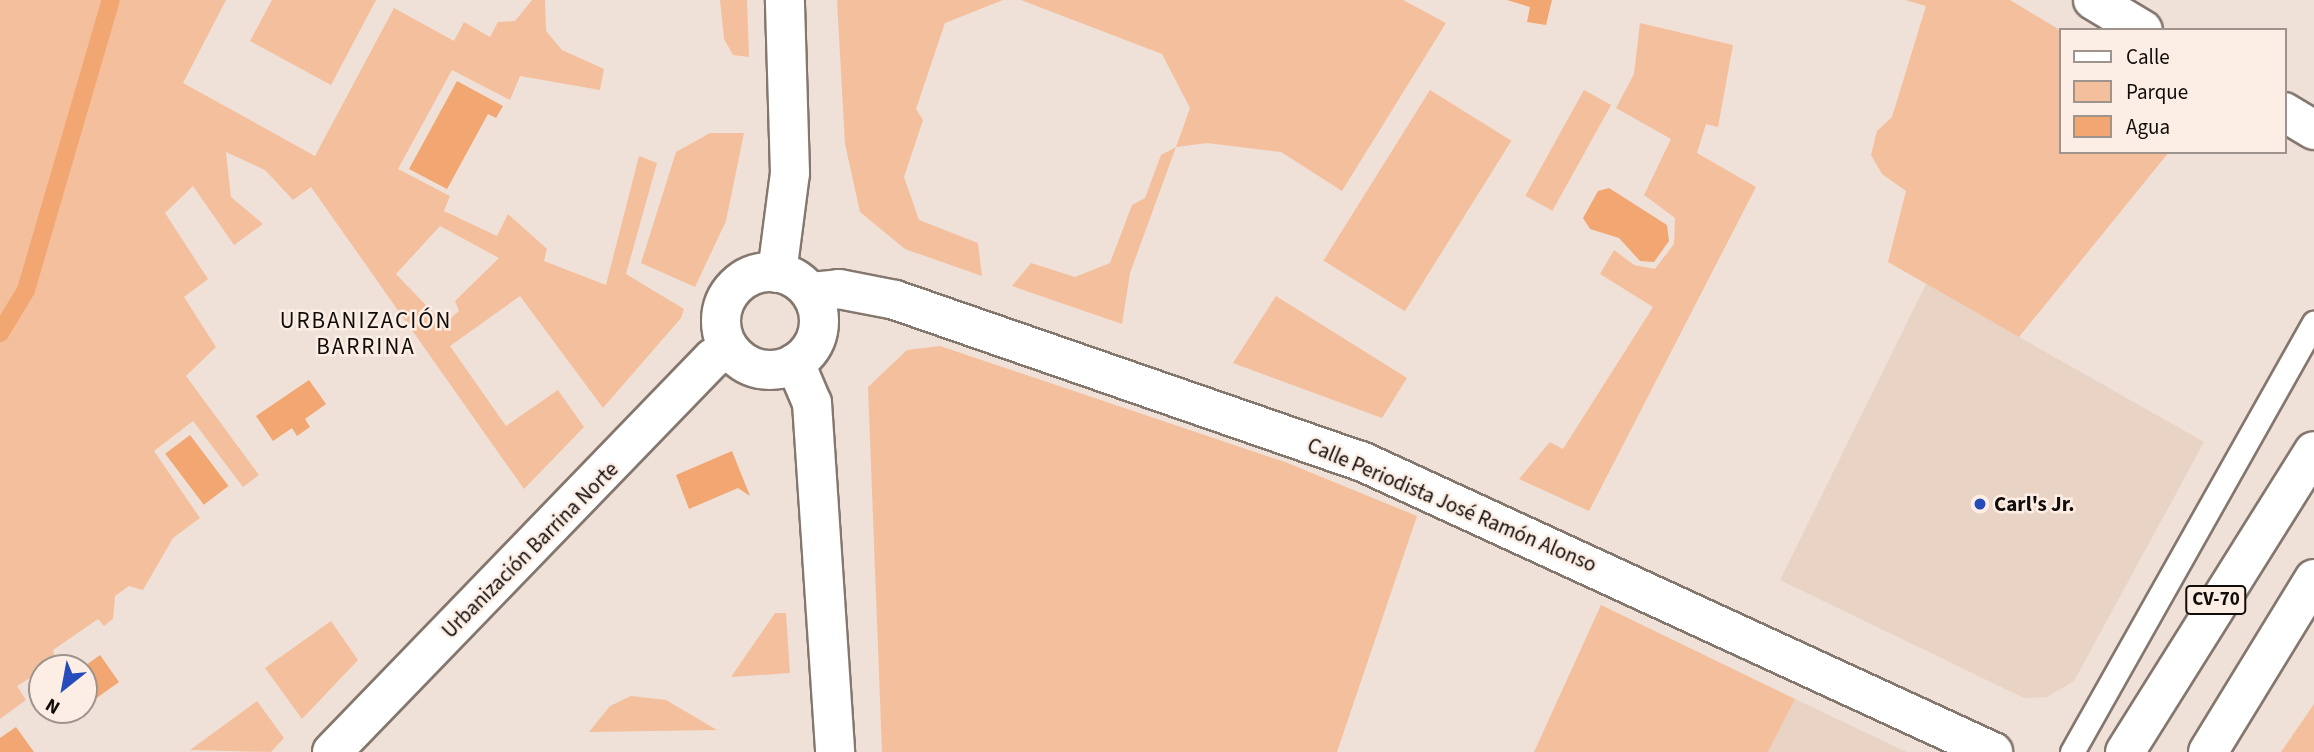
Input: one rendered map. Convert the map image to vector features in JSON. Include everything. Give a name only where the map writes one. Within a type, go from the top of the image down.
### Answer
[{"type":"street","points":[[777,273],[790,173],[785,0]]},
{"type":"street","points":[[2093,0],[2140,28]]},
{"type":"street","points":[[2286,113],[2314,130]]},
{"type":"street","points":[[756,273],[788,273],[812,292],[821,323],[811,352],[784,370],[754,369],[728,350],[719,319],[730,290],[756,273]]},
{"type":"street","name":"Calle Periodista José Ramón Alonso","points":[[812,292],[839,289],[895,300],[1361,461],[1993,752]]},
{"type":"street","name":"Urbanización Barrina Norte","points":[[332,752],[728,350]]},
{"type":"street","points":[[794,363],[812,403],[835,752]]},
{"type":"street","name":"CV-70","points":[[2124,752],[2314,451]]},
{"type":"street","points":[[2208,752],[2314,579]]},
{"type":"lane","points":[[2072,752],[2314,322]]},
{"type":"shaded area","points":[[1926,284],[2204,442],[2074,681],[2047,697],[2024,698],[1780,580]]},
{"type":"shaded area","points":[[1795,699],[1896,747],[1907,752],[1768,752]]},
{"type":"green space","points":[[0,0],[226,0],[183,83],[315,156],[394,8],[454,41],[464,22],[490,37],[498,22],[515,21],[532,0],[545,0],[546,31],[562,50],[604,69],[600,90],[520,76],[510,100],[452,70],[398,169],[450,196],[444,211],[497,236],[508,214],[547,249],[544,261],[606,285],[639,156],[657,163],[626,274],[684,309],[681,318],[603,408],[520,296],[450,346],[506,426],[558,390],[584,427],[524,489],[311,187],[293,200],[265,170],[226,152],[231,197],[263,224],[234,245],[193,186],[165,213],[208,279],[184,297],[216,347],[186,376],[259,475],[243,487],[193,421],[154,451],[200,518],[173,538],[143,590],[129,586],[115,596],[113,619],[104,626],[98,619],[53,650],[54,654],[28,654],[28,679],[17,686],[26,700],[0,719]],"holes":[[[440,226],[499,258],[455,301],[459,311],[444,324],[396,274]]]},
{"type":"green space","points":[[272,0],[376,0],[331,85],[250,41]]},
{"type":"green space","points":[[720,0],[747,0],[749,57],[733,55],[724,39]]},
{"type":"green space","points":[[837,0],[1003,0],[945,23],[916,109],[923,120],[904,177],[919,220],[978,243],[982,276],[905,249],[860,212],[845,144]]},
{"type":"green space","points":[[1021,0],[1403,0],[1446,23],[1342,191],[1281,152],[1207,143],[1176,147],[1190,108],[1162,54]]},
{"type":"green space","points":[[1905,0],[2010,0],[2058,29],[2058,154],[2167,154],[2019,337],[1888,262],[1906,191],[1882,174],[1871,155],[1877,131],[1892,117],[1926,6]]},
{"type":"green space","points":[[1640,23],[1733,45],[1718,127],[1706,124],[1697,153],[1756,187],[1589,511],[1519,479],[1550,442],[1563,449],[1653,307],[1600,274],[1614,250],[1634,265],[1655,269],[1674,244],[1675,218],[1644,195],[1671,139],[1616,108],[1634,74]]},
{"type":"green space","points":[[1430,90],[1511,141],[1405,311],[1323,260]]},
{"type":"green space","points":[[1584,90],[1611,105],[1552,211],[1525,196]]},
{"type":"green space","points":[[710,133],[744,133],[726,221],[695,287],[641,263],[676,152]]},
{"type":"green space","points":[[1176,147],[1130,273],[1122,324],[1012,286],[1031,263],[1075,277],[1110,263],[1132,205],[1145,198],[1161,155]]},
{"type":"green space","points":[[1276,296],[1407,378],[1382,418],[1233,363]]},
{"type":"green space","points":[[940,346],[1285,462],[1417,516],[1337,752],[882,752],[868,387],[907,350]]},
{"type":"green space","points":[[1601,605],[1795,699],[1768,752],[1534,752]]},
{"type":"green space","points":[[775,613],[786,613],[790,673],[731,677]]},
{"type":"green space","points":[[331,621],[358,660],[302,719],[265,668]]},
{"type":"green space","points":[[631,696],[666,700],[717,730],[589,732],[610,706]]},
{"type":"green space","points":[[257,701],[284,738],[271,752],[190,750]]},
{"type":"green space","points":[[2314,704],[2314,752],[2281,752]]},
{"type":"water","points":[[1507,0],[1552,0],[1546,25],[1527,22],[1530,7]]},
{"type":"water","points":[[457,81],[503,106],[496,118],[488,114],[447,189],[409,169]]},
{"type":"water","points":[[1609,188],[1667,225],[1669,241],[1654,262],[1640,261],[1619,238],[1590,229],[1583,218],[1598,191]]},
{"type":"water","points":[[309,380],[326,404],[305,419],[310,427],[297,436],[292,428],[273,441],[256,416]]},
{"type":"water","points":[[190,435],[229,486],[204,505],[165,454]]},
{"type":"water","points":[[732,451],[750,496],[738,488],[689,509],[676,475]]},
{"type":"water","points":[[100,655],[119,682],[98,697]]},
{"type":"water","points":[[16,727],[34,752],[0,752],[0,738]]},
{"type":"waterway","points":[[0,333],[26,290],[111,0]]},
{"type":"place","name":"Carl's Jr.","points":[[1980,504]]},
{"type":"district","name":"URBANIZACIÓN BARRINA","points":[[366,334]]}]
